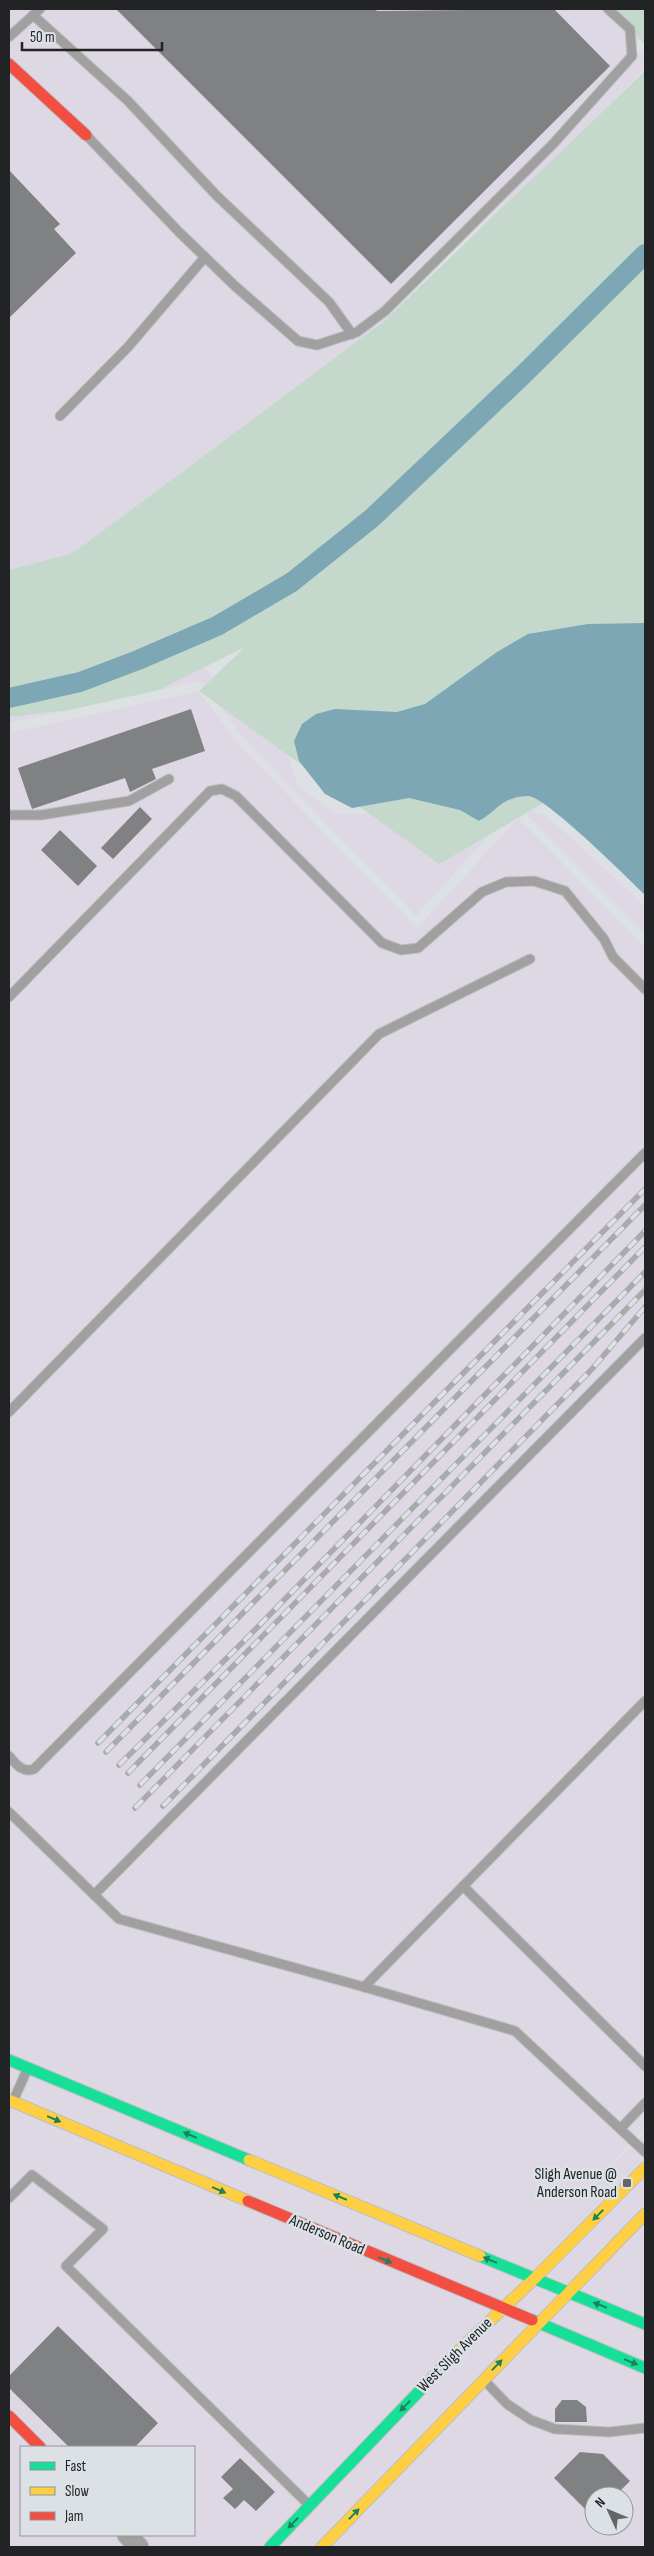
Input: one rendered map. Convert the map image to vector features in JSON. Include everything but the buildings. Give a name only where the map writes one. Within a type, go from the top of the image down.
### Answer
[{"type":"main road","points":[[9,64],[86,135]]},
{"type":"main road","points":[[9,2060],[645,2324]]},
{"type":"main road","name":"Anderson Road","points":[[10,2103],[645,2368]]},
{"type":"main road","name":"West Sligh Avenue","points":[[270,2547],[462,2346],[535,2278],[645,2168]]},
{"type":"main road","points":[[322,2547],[537,2324],[571,2293],[645,2214]]},
{"type":"main road","points":[[9,2416],[39,2446]]},
{"type":"street","points":[[128,2536],[139,2547]]},
{"type":"lane","points":[[86,135],[205,257],[298,342],[317,345],[352,334],[384,311],[553,144],[632,56],[630,29],[608,9]]},
{"type":"lane","points":[[9,37],[37,12],[128,101],[217,196],[329,302],[352,334]]},
{"type":"lane","points":[[60,416],[128,347],[205,257]]},
{"type":"lane","points":[[9,815],[41,815],[129,801],[169,779]]},
{"type":"lane","points":[[9,997],[210,792],[222,789],[236,796],[382,943],[401,950],[418,948],[482,892],[506,882],[534,881],[565,891],[604,939],[613,957],[645,989]]},
{"type":"lane","points":[[9,1412],[378,1034],[530,959]]},
{"type":"lane","points":[[9,1756],[21,1768],[34,1769],[645,1153]]},
{"type":"lane","points":[[94,1895],[645,1338]]},
{"type":"lane","points":[[364,1987],[645,1701]]},
{"type":"lane","points":[[9,1812],[118,1919],[515,2031],[645,2152]]},
{"type":"lane","points":[[464,1886],[645,2066]]},
{"type":"lane","points":[[10,2103],[28,2068]]},
{"type":"lane","points":[[621,2128],[645,2102]]},
{"type":"lane","points":[[9,2198],[32,2174],[103,2230],[66,2266],[310,2506]]},
{"type":"lane","points":[[483,2380],[507,2404],[531,2420],[555,2429],[609,2432],[645,2428]]},
{"type":"shaded area","points":[[9,9],[609,9],[640,39],[383,322],[73,553],[9,570]]},
{"type":"shaded area","points":[[645,46],[645,69],[424,290]]},
{"type":"shaded area","points":[[203,668],[281,731],[297,785],[336,814],[403,815],[521,806],[547,816],[645,906],[645,934],[522,810],[511,811],[416,916],[244,739],[203,684],[196,682],[159,690]]},
{"type":"shaded area","points":[[199,691],[238,744],[417,928],[518,818],[645,946],[645,2128],[563,2214],[645,2132],[645,2547],[9,2547],[9,733]]},
{"type":"shaded area","points":[[70,710],[9,723],[9,717]]},
{"type":"green space","points":[[609,9],[645,9],[645,44]]},
{"type":"green space","points":[[645,71],[645,876],[585,779],[439,864],[199,691],[245,647],[159,690],[70,710],[9,717],[9,570],[73,553],[383,322]]},
{"type":"water","points":[[645,623],[645,895],[568,823],[537,799],[528,796],[506,801],[479,821],[460,810],[409,798],[352,808],[325,794],[299,761],[294,741],[302,724],[316,714],[335,709],[397,712],[425,704],[497,652],[528,634],[588,624]]},
{"type":"waterway","points":[[9,698],[80,682],[138,660],[217,626],[292,582],[372,518],[523,375],[645,254]]},
{"type":"railway","points":[[98,1743],[645,1189]]},
{"type":"railway","points":[[106,1752],[645,1205]]},
{"type":"railway","points":[[119,1765],[243,1642],[645,1231]]},
{"type":"railway","points":[[128,1773],[645,1247]]},
{"type":"railway","points":[[140,1785],[645,1272]]},
{"type":"railway","points":[[135,1808],[645,1290]]},
{"type":"railway","points":[[163,1806],[592,1369],[645,1307]]},
{"type":"traffic: fast","points":[[9,2060],[249,2160]]},
{"type":"traffic: fast","points":[[480,2256],[645,2324]]},
{"type":"traffic: fast","points":[[532,2320],[645,2368]]},
{"type":"traffic: fast","points":[[270,2547],[451,2358]]},
{"type":"traffic: slow","points":[[9,2100],[248,2201]]},
{"type":"traffic: slow","points":[[249,2160],[480,2256]]},
{"type":"traffic: slow","points":[[451,2358],[535,2278],[645,2168]]},
{"type":"traffic: slow","points":[[322,2547],[645,2214]]},
{"type":"traffic: jam","points":[[9,64],[86,135]]},
{"type":"traffic: jam","points":[[248,2201],[532,2320]]},
{"type":"traffic: jam","points":[[9,2416],[39,2446]]},
{"type":"place","name":"Sligh Avenue @ Anderson Road","points":[[627,2183]]}]
